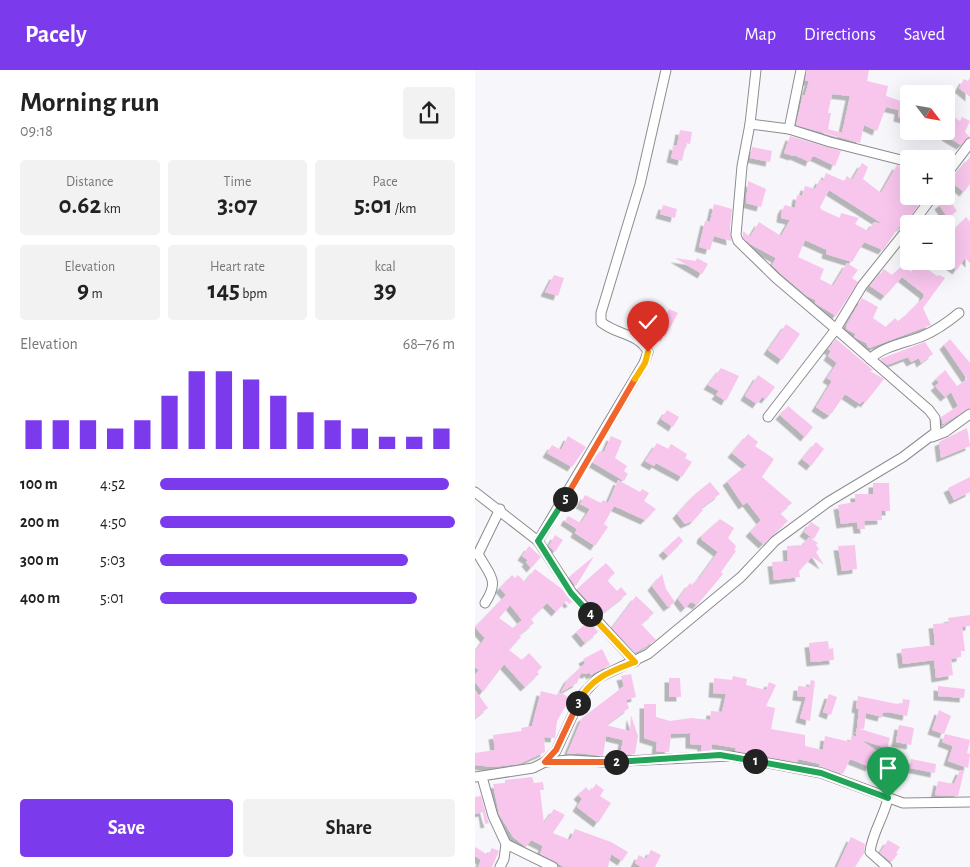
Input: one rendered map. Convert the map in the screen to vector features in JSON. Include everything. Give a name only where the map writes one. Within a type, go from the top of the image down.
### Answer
[{"type":"street","points":[[538,541],[579,477],[645,363],[648,352],[644,343],[637,338],[608,328],[601,322],[601,313],[640,184],[666,70]]},
{"type":"street","points":[[755,70],[751,124],[742,166],[736,227],[738,240],[776,278],[929,410],[937,426],[932,437]]},
{"type":"street","points":[[789,129],[801,70]]},
{"type":"street","points":[[751,124],[789,129],[830,142],[900,160]]},
{"type":"street","points":[[955,163],[970,143]]},
{"type":"street","points":[[768,417],[836,329],[862,286],[900,238]]},
{"type":"street","points":[[870,359],[884,349],[943,326],[959,313]]},
{"type":"street","points":[[500,867],[504,860],[506,844],[478,777],[533,768],[545,762],[556,750],[582,695],[598,678],[635,662],[669,639],[734,584],[775,541],[828,502],[932,437],[945,432],[970,414]]},
{"type":"street","points":[[475,492],[500,509],[538,541],[571,593],[635,662]]},
{"type":"street","points":[[485,604],[493,590],[494,583],[477,557],[500,509]]},
{"type":"street","points":[[545,762],[569,760],[604,762],[730,756],[811,770],[903,803],[970,802]]},
{"type":"street","points":[[887,867],[870,852],[871,842],[886,812],[888,798]]},
{"type":"street","points":[[506,844],[553,867]]},
{"type":"building","points":[[807,70],[869,70],[867,81],[888,86],[886,96],[900,101],[900,118],[898,117],[899,110],[886,107],[877,131],[864,125],[860,143],[796,125],[803,95],[805,95],[809,81],[805,81]],"holes":[[[832,94],[850,96],[842,133],[828,129],[831,113],[828,113]]]},
{"type":"building","points":[[970,77],[970,97],[959,88],[964,79],[968,81]]},
{"type":"building","points":[[962,117],[970,121],[965,132],[970,137],[961,145],[953,140],[955,140],[955,118],[960,121]]},
{"type":"building","points":[[680,130],[692,132],[690,144],[686,143],[682,161],[671,158],[674,145],[677,146]]},
{"type":"building","points":[[790,136],[841,151],[835,166],[816,157],[812,157],[810,162],[784,153]]},
{"type":"building","points":[[752,147],[772,151],[770,162],[750,158]]},
{"type":"building","points":[[970,157],[970,184],[964,192],[955,185],[955,175]]},
{"type":"building","points":[[862,163],[868,167],[863,179],[881,193],[897,165],[900,166],[900,205],[919,205],[911,215],[900,215],[900,225],[883,250],[864,242],[852,262],[826,254],[827,250],[805,240],[798,257],[824,269],[820,279],[833,286],[847,263],[858,270],[852,278],[858,282],[836,316],[815,303],[815,300],[807,296],[780,273],[772,265],[776,258],[750,244],[743,238],[743,231],[750,237],[759,222],[781,236],[790,220],[781,218],[782,210],[785,205],[795,208],[797,195],[802,196],[805,186],[815,189],[820,179],[823,181],[826,173],[844,181],[847,176],[852,180]],"holes":[[[829,190],[883,224],[874,222],[868,231],[855,224],[859,218],[841,213],[840,218],[822,210],[820,207]]]},
{"type":"building","points":[[748,181],[766,189],[761,207],[746,203]]},
{"type":"building","points":[[714,204],[732,209],[731,241],[714,236],[710,250],[699,247],[705,221],[710,222]]},
{"type":"building","points":[[663,205],[677,209],[675,218],[660,214]]},
{"type":"building","points":[[939,205],[953,205],[957,211],[952,215],[946,215]]},
{"type":"building","points":[[966,217],[970,222],[970,263],[965,258],[957,270],[955,269],[955,229]]},
{"type":"building","points":[[675,258],[696,261],[697,258],[708,264],[702,274]]},
{"type":"building","points":[[900,268],[900,270],[909,270],[912,273],[914,270],[929,270],[937,276],[945,278],[923,308],[931,325],[869,348],[866,343],[854,337],[856,334],[846,329],[862,298],[878,307],[873,318],[886,327],[895,318],[898,321],[907,314],[923,298],[924,294],[902,277],[885,296],[870,286],[884,269],[892,275]]},
{"type":"building","points":[[554,275],[564,278],[558,296],[545,292]]},
{"type":"building","points":[[669,309],[678,313],[665,337],[658,332]]},
{"type":"building","points":[[786,324],[800,334],[782,360],[768,350]]},
{"type":"building","points":[[836,339],[873,370],[870,371],[884,379],[865,403],[863,401],[860,404],[845,394],[832,413],[828,415],[816,407],[832,381],[827,378],[837,363],[828,356],[831,351],[828,349]]},
{"type":"building","points":[[950,339],[970,363],[970,408],[943,424],[941,417],[958,406],[951,392],[945,397],[935,386],[939,383],[936,379],[945,370],[957,386],[967,379],[944,345]]},
{"type":"building","points":[[925,342],[933,354],[921,363],[919,358],[911,362],[908,357],[887,365],[880,359]]},
{"type":"building","points":[[721,368],[739,376],[726,401],[716,395],[719,391],[708,385]]},
{"type":"building","points":[[758,375],[775,387],[766,399],[762,397],[757,404],[745,396]]},
{"type":"building","points":[[788,406],[813,427],[805,437],[780,415]]},
{"type":"building","points":[[667,410],[679,417],[673,427],[661,419]]},
{"type":"building","points":[[967,428],[970,446],[941,458],[939,442]]},
{"type":"building","points":[[748,434],[758,442],[755,446],[774,459],[762,477],[792,503],[780,513],[788,521],[763,544],[750,532],[761,520],[747,502],[743,505],[727,481],[747,465],[732,453]]},
{"type":"building","points":[[568,436],[586,447],[572,467],[547,453],[552,445],[561,450]]},
{"type":"building","points":[[611,436],[622,441],[615,458],[627,466],[624,471],[628,474],[624,481],[592,462],[598,453],[604,452]]},
{"type":"building","points":[[816,442],[824,449],[811,466],[802,459]]},
{"type":"building","points":[[657,443],[668,449],[671,444],[687,454],[685,458],[692,462],[682,477],[656,463],[654,466],[645,461]]},
{"type":"building","points":[[970,477],[970,492],[954,500],[948,488]]},
{"type":"building","points":[[618,480],[640,492],[642,489],[649,493],[644,501],[656,509],[645,520],[614,506],[604,524],[608,527],[595,546],[575,533],[577,529],[565,521],[568,516],[581,523],[590,509],[580,504],[585,495],[601,503],[603,500],[608,503]]},
{"type":"building","points":[[710,482],[720,494],[701,508],[703,510],[694,520],[685,524],[677,514],[694,495]]},
{"type":"building","points":[[873,483],[889,483],[890,511],[881,511],[882,520],[864,521],[865,529],[858,529],[857,522],[841,524],[838,505],[855,502],[855,494],[873,494]]},
{"type":"building","points":[[720,519],[734,528],[728,538],[736,546],[734,550],[736,551],[721,572],[723,574],[697,605],[691,602],[685,608],[678,599],[690,583],[692,585],[700,577],[718,552],[701,539],[702,535]]},
{"type":"building","points":[[811,522],[820,528],[814,539],[804,532]]},
{"type":"building","points":[[555,535],[563,540],[555,552],[549,546]]},
{"type":"building","points":[[679,536],[683,541],[668,556],[663,551]]},
{"type":"building","points":[[809,537],[818,543],[816,545],[819,549],[816,552],[824,565],[812,557],[799,571],[800,577],[774,580],[772,562],[788,561],[787,546],[803,545]]},
{"type":"building","points":[[855,545],[857,569],[842,571],[838,546]]},
{"type":"building","points":[[529,546],[541,557],[531,568],[526,562],[528,560],[522,556]]},
{"type":"building","points":[[593,558],[576,586],[569,577]]},
{"type":"building","points":[[606,563],[615,573],[607,580],[617,591],[621,587],[627,594],[600,615],[577,589]]},
{"type":"building","points":[[535,569],[562,589],[572,602],[569,604],[566,601],[556,612],[547,603],[531,619],[534,623],[519,635],[521,637],[509,650],[522,660],[529,653],[542,667],[537,672],[539,674],[525,687],[504,664],[483,692],[475,682],[475,675],[479,670],[475,667],[475,652],[485,638],[475,627],[506,595],[500,588],[512,575],[515,578],[518,575],[525,582]],"holes":[[[510,605],[522,620],[513,628],[499,618]]]},
{"type":"building","points":[[662,574],[666,589],[675,602],[668,607],[652,586]]},
{"type":"building","points":[[636,596],[654,613],[641,624],[656,640],[635,653],[612,628]]},
{"type":"building","points":[[970,615],[970,626],[962,627],[965,651],[961,651],[961,657],[951,659],[953,675],[936,678],[934,660],[903,664],[901,649],[935,645],[933,624],[949,623],[948,618]]},
{"type":"building","points":[[589,621],[598,632],[585,643],[576,632]]},
{"type":"building","points":[[828,641],[829,649],[833,648],[834,660],[811,662],[809,643]]},
{"type":"building","points":[[602,649],[610,665],[591,675],[589,672],[587,674],[581,673],[577,683],[561,692],[568,679],[585,663],[583,659]]},
{"type":"building","points":[[631,674],[636,697],[626,700],[629,708],[606,725],[630,731],[631,715],[638,736],[635,754],[620,755],[623,740],[606,736],[603,756],[578,753],[567,754],[582,718],[624,686],[621,676]]},
{"type":"building","points":[[733,676],[747,679],[746,685],[766,690],[769,682],[776,685],[766,706],[775,708],[771,729],[805,735],[805,746],[823,750],[825,736],[850,742],[852,735],[856,737],[857,728],[890,738],[887,748],[861,740],[901,768],[896,775],[873,759],[870,767],[850,759],[843,774],[819,766],[820,764],[798,759],[797,762],[735,751],[736,748],[712,744],[711,751],[701,751],[702,745],[690,744],[690,733],[671,734],[669,752],[656,751],[657,742],[644,738],[644,704],[656,704],[656,717],[670,721],[691,718],[710,720],[711,711],[722,712],[726,694],[713,693],[714,678],[732,680]]},
{"type":"building","points":[[669,678],[680,678],[681,697],[669,697]]},
{"type":"building","points":[[811,680],[815,681],[810,721],[800,718],[806,697],[797,696],[798,686],[809,687]]},
{"type":"building","points":[[938,686],[965,689],[964,698],[938,696]]},
{"type":"building","points":[[475,690],[488,708],[475,718]]},
{"type":"building","points":[[541,691],[557,695],[559,692],[570,698],[557,721],[555,738],[544,737],[545,752],[519,764],[493,767],[475,765],[475,753],[495,750],[493,735],[522,731],[521,728],[532,726]]},
{"type":"building","points":[[829,694],[837,697],[831,715],[823,712]]},
{"type":"building","points":[[858,696],[902,705],[903,699],[910,700],[907,716],[888,712],[883,713],[882,717],[866,713],[864,729],[857,728],[859,709],[856,708]]},
{"type":"building","points":[[939,710],[951,716],[944,734],[932,730]]},
{"type":"building","points":[[899,725],[914,728],[911,745],[896,742]]},
{"type":"building","points":[[945,734],[970,740],[967,753],[970,754],[968,768],[948,761],[953,746],[942,742]]},
{"type":"building","points":[[911,759],[936,764],[935,773],[910,768]]},
{"type":"building","points":[[960,770],[964,771],[958,796],[935,795],[938,781],[954,784]]},
{"type":"building","points":[[532,777],[534,783],[543,782],[544,790],[540,790],[544,823],[554,809],[565,815],[553,833],[570,840],[575,829],[611,842],[628,852],[622,861],[611,854],[608,867],[564,867],[540,854],[543,846],[531,840],[526,847],[513,837],[499,814],[493,784],[505,783],[505,780]]},
{"type":"building","points":[[596,784],[604,790],[600,796],[611,803],[598,823],[577,807],[582,799],[578,795],[586,787],[590,792]]},
{"type":"building","points":[[481,796],[489,823],[485,824],[483,812],[475,814],[475,797]]},
{"type":"building","points":[[851,837],[865,844],[864,853],[855,867],[837,867]]},
{"type":"building","points":[[888,840],[900,847],[896,853],[898,854],[891,862],[880,853]]},
{"type":"building","points":[[475,847],[488,855],[492,848],[499,851],[492,867],[478,867],[481,860],[475,856]]},
{"type":"building","points":[[651,850],[661,855],[655,867],[641,867],[635,863],[639,855],[646,859]]},
{"type":"route","points":[[648,352],[645,363],[612,417],[579,477],[538,541],[545,555],[571,593],[635,662],[598,678],[588,687],[582,695],[556,750],[545,762],[569,760],[604,762],[730,756],[811,770],[888,798]]}]
